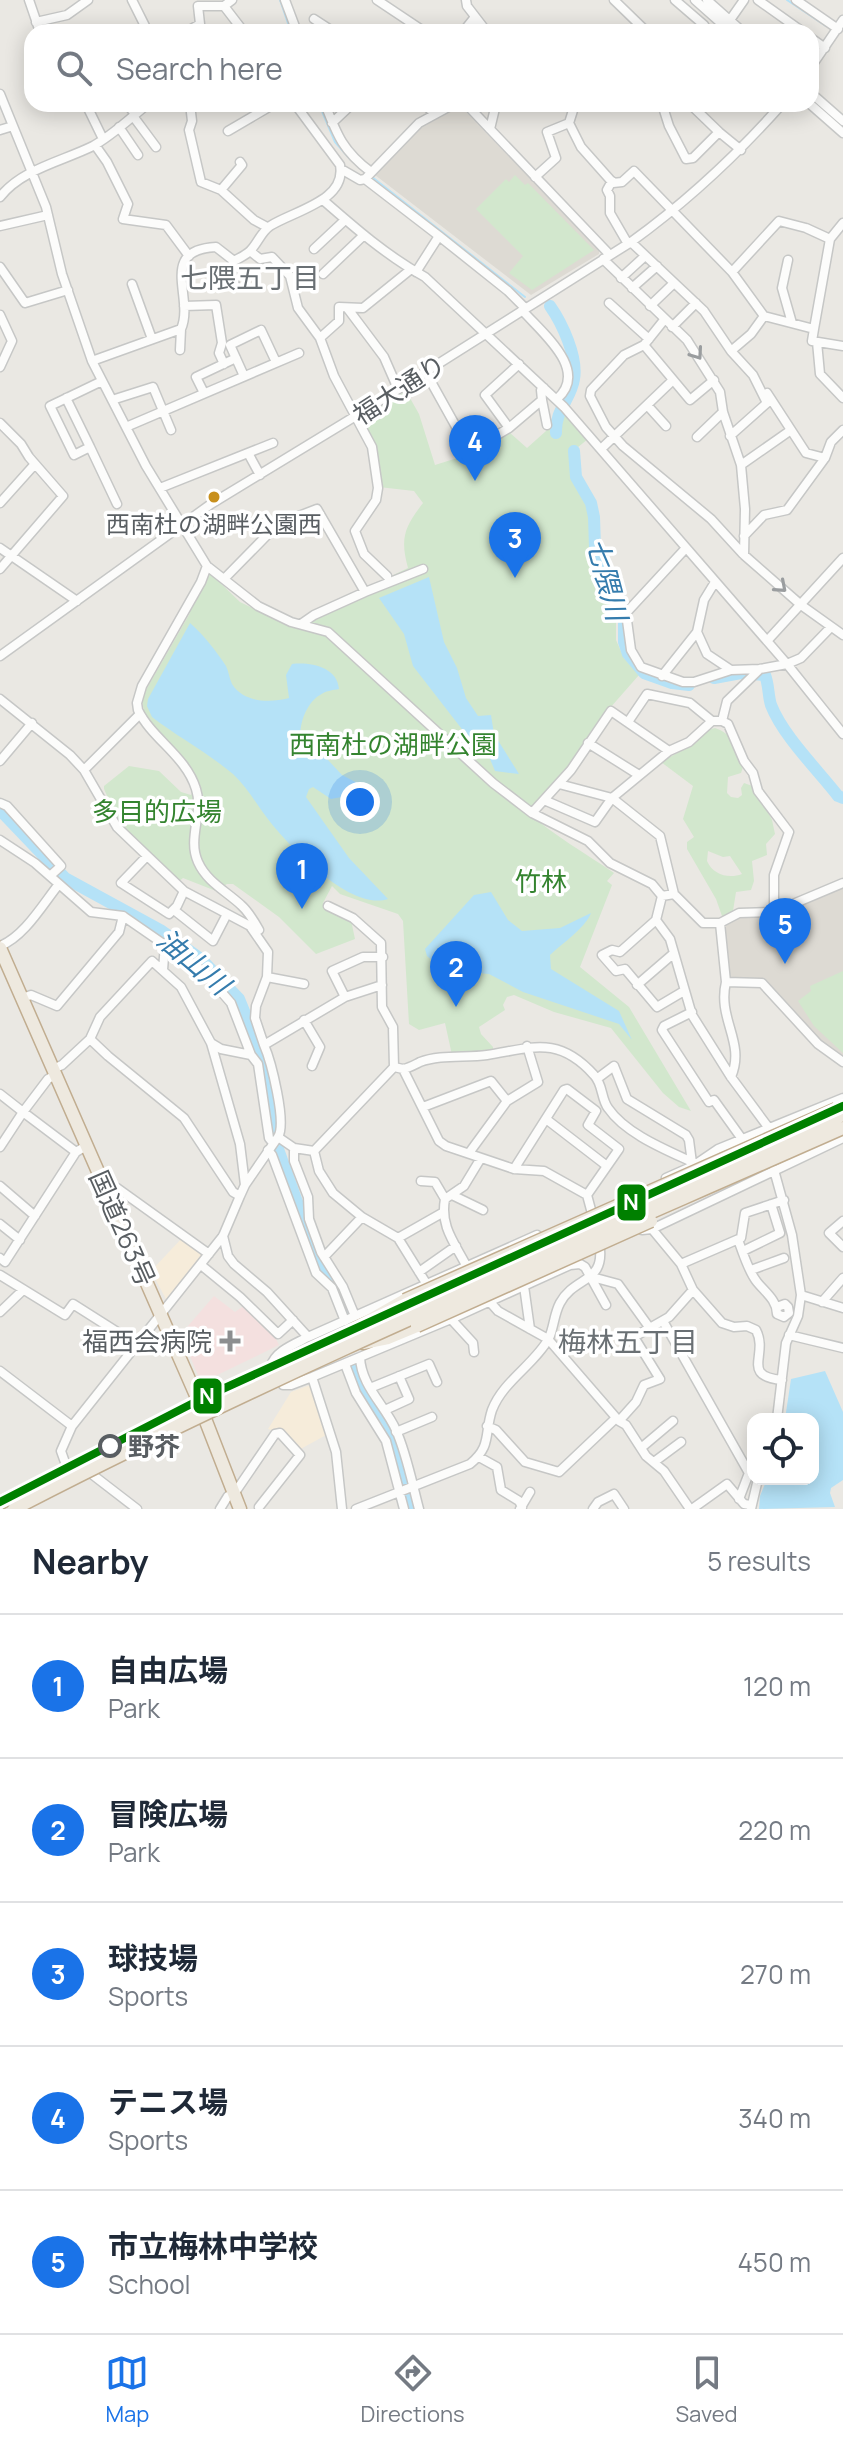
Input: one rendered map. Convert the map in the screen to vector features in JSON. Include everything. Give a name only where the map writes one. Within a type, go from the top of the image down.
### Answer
[{"type":"highway","name":"国道263号","points":[[1,950],[54,1072],[81,1149],[106,1191],[160,1312],[205,1416],[240,1509]]},
{"type":"highway","points":[[355,1352],[595,1224],[694,1167],[806,1119],[843,1110]]},
{"type":"highway","points":[[0,1502],[350,1324],[843,1110]]},
{"type":"highway","points":[[0,1502],[215,1396],[843,1110]]},
{"type":"highway","points":[[350,1324],[425,1299],[595,1224],[637,1221],[711,1196],[816,1146],[843,1128]]},
{"type":"highway","points":[[20,1509],[280,1379],[417,1326],[636,1229],[843,1128]]},
{"type":"highway","points":[[14,1509],[219,1406],[331,1354],[843,1128]]},
{"type":"street","points":[[29,0],[36,22],[67,15],[85,0]]},
{"type":"street","points":[[132,0],[144,24]]},
{"type":"street","points":[[285,0],[294,24]]},
{"type":"street","points":[[377,0],[412,23]]},
{"type":"street","points":[[466,0],[481,24]]},
{"type":"street","points":[[614,0],[639,24]]},
{"type":"street","points":[[675,0],[703,24]]},
{"type":"street","points":[[695,0],[722,24]]},
{"type":"street","points":[[707,0],[734,24]]},
{"type":"street","points":[[730,20],[744,0]]},
{"type":"street","points":[[758,0],[792,24]]},
{"type":"street","points":[[796,0],[840,25],[819,56]]},
{"type":"street","points":[[200,24],[198,6],[206,2],[228,3],[237,24]]},
{"type":"street","points":[[321,24],[315,20],[325,11]]},
{"type":"street","points":[[469,24],[475,17]]},
{"type":"street","points":[[819,44],[825,48]]},
{"type":"street","points":[[0,94],[48,215],[68,290],[92,361],[160,488],[207,566],[258,606],[328,632],[493,783],[532,813],[588,841],[610,863],[652,884],[662,896]]},
{"type":"street","points":[[819,100],[843,121]]},
{"type":"street","points":[[89,112],[107,162],[128,204],[123,219],[166,225],[189,256]]},
{"type":"street","points":[[132,112],[156,147]]},
{"type":"street","points":[[2,192],[33,172],[99,142],[138,112]]},
{"type":"street","points":[[191,112],[189,130],[199,178],[204,185],[221,190],[254,220],[267,227]]},
{"type":"street","points":[[228,131],[260,112]]},
{"type":"street","points":[[301,112],[341,169],[360,180],[419,123],[439,112]]},
{"type":"street","points":[[328,112],[343,146],[368,175],[508,291],[566,359],[569,372],[560,402]]},
{"type":"street","points":[[332,123],[344,112]]},
{"type":"street","points":[[474,112],[606,257],[621,278],[687,340],[714,380],[741,465],[744,555]]},
{"type":"street","points":[[490,129],[494,112]]},
{"type":"street","points":[[572,112],[569,123],[581,147],[612,181],[622,182],[634,171],[732,272],[764,316],[814,329]]},
{"type":"street","points":[[665,112],[686,159],[693,158],[719,132]]},
{"type":"street","points":[[698,112],[741,150]]},
{"type":"street","name":"福大通り","points":[[0,656],[182,523],[630,243],[672,212],[741,150],[775,112]]},
{"type":"street","points":[[819,112],[843,133]]},
{"type":"street","points":[[535,177],[556,158],[547,132],[569,123]]},
{"type":"street","points":[[0,130],[13,126]]},
{"type":"street","points":[[119,127],[138,155]]},
{"type":"street","points":[[221,190],[242,165],[240,162]]},
{"type":"street","points":[[235,286],[231,268],[234,261],[250,251],[267,227],[323,200],[338,184],[341,169]]},
{"type":"street","points":[[612,181],[607,190],[610,213],[630,243],[704,311],[731,351],[753,375],[767,403],[730,436]]},
{"type":"street","points":[[323,200],[364,235],[425,277],[560,402],[787,664],[843,734]]},
{"type":"street","points":[[0,226],[48,215]]},
{"type":"street","points":[[314,249],[345,220]]},
{"type":"street","points":[[732,272],[779,221],[830,239]]},
{"type":"street","points":[[843,223],[830,239],[812,341],[843,346]]},
{"type":"street","points":[[323,274],[364,235]]},
{"type":"street","points":[[320,338],[339,321],[339,307],[363,308],[413,271],[439,236]]},
{"type":"street","points":[[180,350],[181,329],[185,321],[180,278],[189,256],[202,248],[216,247],[234,261]]},
{"type":"street","points":[[250,251],[260,259],[272,257],[283,265],[290,276],[298,308],[320,338],[329,366],[372,447],[378,488],[376,500],[355,531],[364,554],[387,576]]},
{"type":"street","points":[[621,278],[645,256]]},
{"type":"street","points":[[788,260],[782,288],[792,323]]},
{"type":"street","points":[[632,288],[657,266]]},
{"type":"street","points":[[0,267],[25,303],[68,290]]},
{"type":"street","points":[[650,306],[674,283]]},
{"type":"street","points":[[132,284],[152,339]]},
{"type":"street","points":[[609,303],[646,342],[690,400],[714,380]]},
{"type":"street","points":[[696,303],[624,355],[591,390],[590,396],[603,423],[623,446],[711,519],[744,555],[801,605],[843,635]]},
{"type":"street","points":[[184,306],[216,305],[222,343],[219,353],[224,364]]},
{"type":"street","points":[[348,309],[384,357],[398,389]]},
{"type":"street","points":[[0,315],[12,341],[0,367]]},
{"type":"street","points":[[731,351],[751,334],[764,316]]},
{"type":"street","points":[[92,361],[181,329]]},
{"type":"street","points":[[244,376],[230,345],[261,330],[276,362]]},
{"type":"street","points":[[817,342],[820,374],[843,398]]},
{"type":"street","points":[[126,427],[299,353]]},
{"type":"street","points":[[204,393],[196,377],[236,358]]},
{"type":"street","points":[[746,361],[757,373],[769,398],[778,407],[806,453],[825,458]]},
{"type":"street","points":[[509,428],[485,395],[519,364]]},
{"type":"street","points":[[425,371],[469,450],[509,428],[542,400]]},
{"type":"street","points":[[601,449],[673,380]]},
{"type":"street","points":[[90,447],[74,455],[50,406],[102,381]]},
{"type":"street","points":[[112,400],[153,387],[171,430]]},
{"type":"street","points":[[544,388],[541,390],[547,425]]},
{"type":"street","points":[[66,398],[117,504]]},
{"type":"street","points":[[647,405],[666,426]]},
{"type":"street","points":[[697,437],[723,412]]},
{"type":"street","points":[[0,569],[63,496],[21,444],[2,429]]},
{"type":"street","points":[[741,465],[791,430]]},
{"type":"street","points":[[744,536],[764,515],[787,510],[825,458],[831,442],[843,430]]},
{"type":"street","points":[[160,488],[273,443]]},
{"type":"street","points":[[248,453],[260,475]]},
{"type":"street","points":[[0,503],[35,464]]},
{"type":"street","points":[[224,579],[278,524],[317,509],[365,592]]},
{"type":"street","points":[[0,548],[77,601]]},
{"type":"street","points":[[686,548],[626,613],[631,650],[641,667],[662,676],[694,682],[731,670],[787,664],[801,658],[831,627]]},
{"type":"street","points":[[767,641],[843,558]]},
{"type":"street","points":[[67,1468],[61,1451],[72,1426],[223,1236],[245,1185],[281,1126],[270,1059],[255,1018],[256,1006],[267,977],[268,952],[246,911],[209,879],[197,861],[194,837],[198,805],[196,789],[184,765],[139,715],[137,703],[142,686],[207,566]]},
{"type":"street","points":[[301,624],[365,592],[423,569]]},
{"type":"street","points":[[662,676],[697,632],[704,600],[715,582]]},
{"type":"street","points":[[697,632],[707,654],[731,670]]},
{"type":"street","points":[[544,800],[595,822],[612,798],[639,775],[669,751],[689,742],[717,721],[727,701],[760,669]]},
{"type":"street","points":[[628,722],[647,694],[690,703],[717,721],[728,724],[767,805],[789,832],[774,875],[774,912]]},
{"type":"street","points":[[0,699],[84,770],[117,827],[184,891],[250,926],[268,952]]},
{"type":"street","points":[[532,813],[559,784],[611,711],[669,751]]},
{"type":"street","points":[[84,770],[139,715]]},
{"type":"street","points":[[0,761],[32,723]]},
{"type":"street","points":[[588,743],[639,775]]},
{"type":"street","points":[[559,784],[612,798],[660,836],[674,894],[703,923],[720,923],[739,913],[774,912],[843,883]]},
{"type":"street","points":[[0,803],[7,806],[61,866],[50,876]]},
{"type":"street","points":[[0,840],[50,876],[91,912],[123,916],[204,972],[231,1003],[251,1055],[258,1064],[269,1138],[273,1143],[314,1151]]},
{"type":"street","points":[[147,856],[121,883],[169,914],[184,891]]},
{"type":"street","points":[[1,950],[59,884]]},
{"type":"street","points":[[662,896],[674,894]]},
{"type":"street","points":[[662,896],[656,920],[620,952],[612,950],[602,955],[616,971],[625,969],[657,1007],[684,991]]},
{"type":"street","points":[[328,906],[353,918],[381,943],[382,1007],[393,1027],[399,1068],[439,1141],[514,1169],[544,1171],[587,1195],[602,1260],[596,1273],[561,1300],[548,1339],[498,1397],[487,1426],[487,1442],[479,1457],[460,1468],[356,1509]]},
{"type":"street","points":[[174,910],[213,941],[227,914]]},
{"type":"street","points":[[22,998],[31,995],[57,1006],[119,932],[123,916]]},
{"type":"street","points":[[656,920],[670,939],[692,1012],[731,1077],[768,1127]]},
{"type":"street","points":[[720,923],[726,982],[723,1009],[736,1045],[736,1065],[731,1077]]},
{"type":"street","points":[[163,970],[165,944]]},
{"type":"street","points":[[637,985],[673,954]]},
{"type":"street","points":[[345,997],[332,971],[363,957],[383,957]]},
{"type":"street","points":[[0,1147],[48,1079],[90,1039],[100,1017],[152,961],[181,987],[211,1043],[240,1144],[245,1185]]},
{"type":"street","points":[[267,977],[304,984]]},
{"type":"street","points":[[726,982],[762,983],[818,1044],[843,1062]]},
{"type":"street","points":[[264,1045],[345,997],[382,985]]},
{"type":"street","points":[[692,1012],[664,1026],[662,1030],[709,1102],[714,1100],[742,1139]]},
{"type":"street","points":[[240,1023],[255,1018]]},
{"type":"street","points":[[304,1020],[320,1047],[312,1066]]},
{"type":"street","points":[[90,1039],[184,1118],[225,1181],[240,1196]]},
{"type":"street","points":[[211,1043],[221,1049],[251,1055]]},
{"type":"street","points":[[469,1153],[507,1101],[538,1082],[527,1046]]},
{"type":"street","points":[[314,1151],[399,1068],[527,1046],[558,1050],[585,1066],[598,1078],[607,1108],[631,1129],[694,1167]]},
{"type":"street","points":[[598,1078],[614,1066],[627,1099],[686,1135],[694,1167],[711,1196]]},
{"type":"street","points":[[423,1107],[491,1081],[507,1101]]},
{"type":"street","points":[[514,1169],[567,1089],[596,1111],[588,1125],[619,1149],[587,1195]]},
{"type":"street","points":[[0,1094],[81,1149],[20,1240],[2,1260],[0,1273],[22,1291],[65,1315],[73,1304],[136,1344]]},
{"type":"street","points":[[694,1167],[718,1149],[768,1127],[806,1119],[843,1098]]},
{"type":"street","points":[[546,1119],[607,1166]]},
{"type":"street","points":[[806,1119],[816,1146]]},
{"type":"street","points":[[637,1221],[642,1230],[652,1229],[711,1196],[774,1170],[816,1146],[843,1138]]},
{"type":"street","points":[[273,1143],[272,1155],[316,1273],[332,1288],[350,1324]]},
{"type":"street","points":[[294,1148],[294,1161],[308,1197],[309,1219],[324,1257],[343,1287],[350,1324]]},
{"type":"street","points":[[314,1151],[319,1171],[330,1189],[362,1217],[398,1238],[426,1283]]},
{"type":"street","points":[[466,1265],[446,1231],[442,1213],[449,1197],[464,1186],[481,1158]]},
{"type":"street","points":[[774,1170],[784,1200],[801,1295],[798,1316],[789,1335],[778,1413]]},
{"type":"street","points":[[421,1181],[435,1182],[449,1197],[483,1210]]},
{"type":"street","points":[[0,1186],[35,1216]]},
{"type":"street","points":[[106,1191],[117,1188],[209,1254]]},
{"type":"street","points":[[681,1264],[738,1240],[741,1238],[745,1213],[784,1200]]},
{"type":"street","points":[[743,1251],[780,1233],[771,1204]]},
{"type":"street","points":[[398,1238],[442,1213]]},
{"type":"street","points":[[324,1257],[362,1217]]},
{"type":"street","points":[[843,1221],[829,1233],[843,1247]]},
{"type":"street","points":[[0,1224],[20,1240]]},
{"type":"street","points":[[271,1366],[278,1354],[308,1337],[350,1324],[466,1265],[595,1224]]},
{"type":"street","points":[[652,1229],[681,1264],[693,1290],[722,1323],[756,1330],[761,1342],[759,1371],[782,1380]]},
{"type":"street","points":[[223,1236],[228,1256],[234,1264],[267,1292],[308,1337]]},
{"type":"street","points":[[738,1240],[756,1281],[777,1307]]},
{"type":"street","points":[[419,1272],[456,1246]]},
{"type":"street","points":[[751,1270],[784,1258]]},
{"type":"street","points":[[280,1379],[283,1385],[291,1385],[312,1377],[345,1364],[355,1352],[451,1319],[570,1265],[580,1264],[606,1305]]},
{"type":"street","points":[[201,1265],[278,1334],[293,1320]]},
{"type":"street","points":[[591,1277],[618,1284],[649,1327]]},
{"type":"street","points":[[822,1302],[843,1278]]},
{"type":"street","points":[[524,1286],[530,1329]]},
{"type":"street","points":[[487,1426],[496,1430],[525,1462],[559,1472],[636,1402],[644,1385],[660,1379],[634,1337],[669,1317],[693,1290]]},
{"type":"street","points":[[0,1312],[22,1291]]},
{"type":"street","points":[[801,1295],[843,1308]]},
{"type":"street","points":[[490,1302],[498,1311],[548,1339],[626,1425],[691,1509],[727,1484],[750,1507],[756,1485]]},
{"type":"street","points":[[451,1319],[473,1343],[474,1352]]},
{"type":"street","points":[[663,1321],[749,1473],[739,1499]]},
{"type":"street","points":[[789,1335],[843,1348]]},
{"type":"street","points":[[355,1352],[370,1388],[396,1432],[419,1509]]},
{"type":"street","points":[[345,1364],[356,1393],[386,1441],[404,1509]]},
{"type":"street","points":[[370,1388],[429,1364],[437,1382]]},
{"type":"street","points":[[0,1371],[72,1426]]},
{"type":"street","points":[[385,1410],[409,1399],[399,1376]]},
{"type":"street","points":[[312,1377],[336,1452],[342,1509]]},
{"type":"street","points":[[396,1432],[432,1417]]},
{"type":"street","points":[[641,1448],[673,1421]]},
{"type":"street","points":[[220,1509],[228,1496],[234,1494],[275,1434],[280,1433],[300,1455],[259,1507]]},
{"type":"street","points":[[654,1462],[681,1442]]},
{"type":"street","points":[[479,1457],[497,1467],[501,1490],[519,1501],[521,1508]]},
{"type":"street","points":[[89,1472],[137,1509]]},
{"type":"street","points":[[521,1508],[530,1492]]},
{"type":"street","points":[[594,1508],[614,1494],[624,1509]]},
{"type":"shaded area","points":[[445,112],[466,112],[599,250],[599,254],[531,295],[375,175],[417,129]]},
{"type":"shaded area","points":[[843,886],[843,1058],[816,1039],[764,980],[730,980],[727,977],[723,922],[738,915],[776,914]]},
{"type":"shaded area","points":[[183,1237],[205,1255],[167,1301],[151,1271]]},
{"type":"shaded area","name":"福西会病院","points":[[214,1296],[235,1312],[245,1305],[279,1345],[205,1381],[199,1378],[181,1334]]},
{"type":"shaded area","points":[[313,1384],[326,1435],[297,1451],[282,1434],[268,1429],[291,1392]]},
{"type":"green space","points":[[515,175],[525,185],[528,183],[594,250],[532,290],[509,273],[523,256],[476,209],[506,179],[509,182]]},
{"type":"green space","name":"西南杜の湖畔公園","points":[[406,391],[419,414],[435,465],[470,454],[509,432],[527,448],[546,431],[558,406],[588,439],[572,452],[574,477],[590,503],[590,542],[609,582],[616,609],[616,640],[624,658],[639,675],[610,708],[560,781],[528,813],[614,873],[607,881],[612,885],[580,967],[629,1007],[691,1111],[679,1107],[663,1093],[611,1028],[554,1012],[514,995],[507,997],[503,1005],[505,1010],[479,1027],[493,1047],[493,1052],[452,1055],[445,1023],[419,1030],[409,1024],[403,921],[398,914],[340,894],[332,886],[323,903],[351,920],[355,939],[316,954],[279,917],[233,884],[216,891],[183,878],[178,882],[121,827],[104,789],[129,766],[159,771],[181,792],[191,795],[198,784],[185,761],[145,715],[142,702],[190,613],[194,589],[203,578],[210,573],[240,602],[293,628],[307,616],[408,568],[405,534],[423,503],[414,491],[379,487],[376,452],[362,419]]},
{"type":"green space","points":[[715,728],[730,738],[743,767],[741,773],[728,777],[727,793],[738,798],[742,795],[744,783],[755,787],[772,820],[775,834],[766,844],[767,855],[752,861],[754,881],[751,890],[736,892],[733,911],[725,917],[687,849],[687,842],[694,837],[683,819],[693,786],[661,762],[697,742],[701,732]],"holes":[[[708,851],[723,857],[730,856],[742,874],[722,875],[713,870],[707,861]]]},
{"type":"green space","points":[[843,971],[843,1053],[814,1026],[798,1001],[811,991],[810,986]]},
{"type":"water","points":[[429,577],[444,642],[457,668],[466,698],[478,716],[491,715],[494,734],[519,774],[495,771],[487,752],[468,737],[413,666],[404,634],[379,598]]},
{"type":"water","points":[[190,623],[222,660],[232,684],[250,698],[274,701],[289,698],[286,675],[292,664],[315,665],[333,676],[339,689],[322,694],[308,707],[301,725],[301,744],[311,757],[321,756],[328,760],[342,775],[368,792],[331,799],[313,787],[306,797],[349,858],[388,899],[373,900],[357,896],[324,876],[281,835],[233,774],[152,717],[147,706],[148,699]]},
{"type":"water","points":[[491,892],[508,920],[522,931],[560,928],[591,913],[579,929],[550,955],[551,969],[619,1011],[632,1040],[619,1024],[523,992],[489,974],[443,970],[427,956],[425,949],[474,895]]},
{"type":"water","points":[[825,1371],[843,1412],[843,1480],[831,1488],[830,1493],[835,1507],[759,1509],[765,1485],[819,1485],[819,1413],[786,1413],[791,1379]]},
{"type":"waterway","name":"七隈川","points":[[280,0],[288,24]]},
{"type":"waterway","points":[[787,0],[826,26]]},
{"type":"waterway","name":"七隈川","points":[[322,112],[335,142],[351,160]]},
{"type":"waterway","name":"七隈川","points":[[372,177],[525,297]]},
{"type":"waterway","name":"七隈川","points":[[550,306],[568,341],[575,370],[572,386],[558,418],[556,433]]},
{"type":"waterway","name":"七隈川","points":[[574,451],[576,477],[591,503],[595,547],[618,592],[624,613],[624,642],[628,654],[644,673],[672,683],[689,685]]},
{"type":"waterway","name":"七隈川","points":[[714,678],[741,673],[765,675],[771,705],[784,729],[838,796],[843,798]]},
{"type":"waterway","name":"油山川","points":[[0,810],[65,878],[162,931],[201,959],[239,999],[262,1055],[278,1149],[321,1267],[335,1283],[347,1312]]},
{"type":"waterway","name":"油山川","points":[[355,1367],[356,1377],[388,1422],[414,1509]]},
{"type":"transit line","name":"N","points":[[0,1502],[205,1397],[843,1106]]},
{"type":"place","name":"テニス場","points":[[475,481]]},
{"type":"place","name":"西南杜の湖畔公園西","points":[[214,497]]},
{"type":"place","name":"球技場","points":[[515,578]]},
{"type":"place","name":"自由広場","points":[[302,909]]},
{"type":"place","name":"市立梅林中学校","points":[[785,964]]},
{"type":"place","name":"冒険広場","points":[[456,1007]]},
{"type":"place","name":"福西会病院","points":[[230,1341]]},
{"type":"place","name":"野芥","points":[[110,1446]]},
{"type":"district","name":"七隈五丁目","points":[[250,277]]},
{"type":"district","name":"梅林五丁目","points":[[628,1341]]},
{"type":"park label","name":"多目的広場","points":[[157,811]]},
{"type":"park label","name":"竹林","points":[[541,881]]}]
